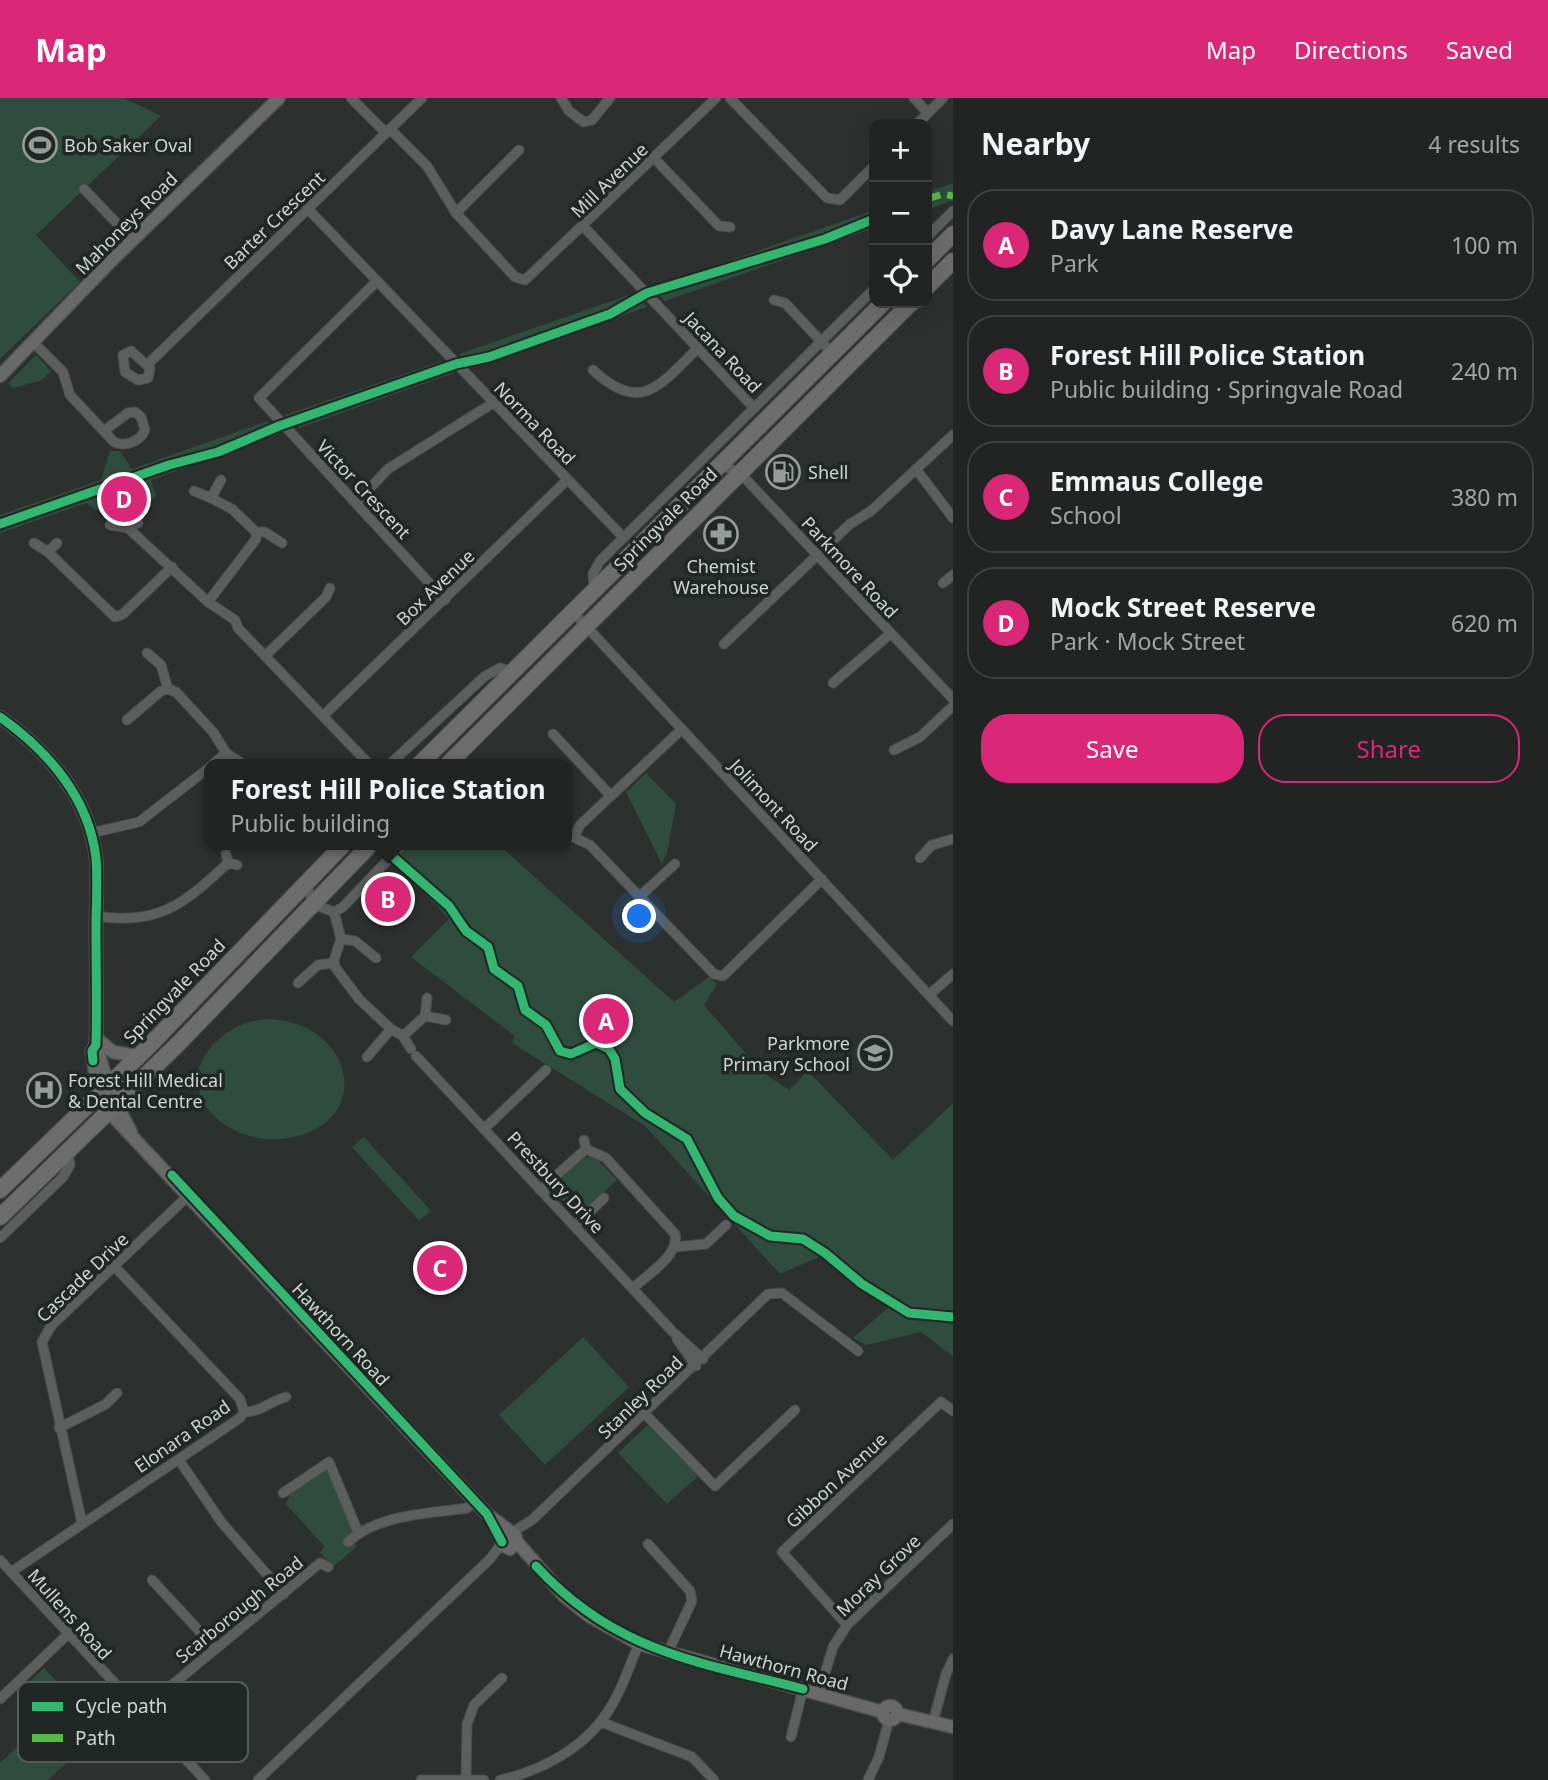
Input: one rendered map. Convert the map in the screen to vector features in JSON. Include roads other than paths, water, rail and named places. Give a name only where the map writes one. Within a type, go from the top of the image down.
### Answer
[{"type":"highway","points":[[932,255],[953,234]]},
{"type":"highway","points":[[932,282],[953,261]]},
{"type":"highway","name":"Springvale Road","points":[[425,759],[572,611],[826,347],[877,308]]},
{"type":"highway","name":"Springvale Road","points":[[452,759],[906,308]]},
{"type":"highway","name":"Springvale Road","points":[[0,1190],[138,1056],[337,850]]},
{"type":"highway","points":[[0,1217],[113,1108],[365,850]]},
{"type":"main road","name":"Mahoneys Road","points":[[0,376],[133,240],[279,98]]},
{"type":"main road","name":"Hawthorn Road","points":[[0,717],[32,743],[61,774],[80,804],[91,833],[96,865],[96,1042],[92,1051],[104,1090],[113,1108],[131,1132],[510,1541],[564,1596],[589,1616],[639,1643],[667,1654],[819,1693],[890,1715],[953,1727]]},
{"type":"main road","points":[[96,1042],[113,1052],[138,1056]]},
{"type":"street","points":[[351,98],[427,166],[456,213],[519,150]]},
{"type":"street","name":"Barter Crescent","points":[[148,364],[422,98]]},
{"type":"street","points":[[561,98],[569,111],[584,122],[592,120],[610,98]]},
{"type":"street","name":"Mill Avenue","points":[[456,213],[521,280],[530,278],[716,98]]},
{"type":"street","points":[[730,98],[834,201],[840,200],[869,171]]},
{"type":"street","points":[[914,98],[928,113]]},
{"type":"street","points":[[922,119],[943,98]]},
{"type":"street","points":[[654,158],[719,226],[730,227]]},
{"type":"street","points":[[84,189],[133,240]]},
{"type":"street","name":"Norma Road","points":[[308,209],[624,538]]},
{"type":"street","points":[[932,232],[953,211]]},
{"type":"street","name":"Jacana Road","points":[[583,226],[754,408]]},
{"type":"street","name":"Victor Crescent","points":[[377,281],[259,398],[445,600]]},
{"type":"street","name":"Springvale Road","points":[[594,588],[592,577],[597,566],[624,538],[721,455],[754,408],[826,347],[869,295]]},
{"type":"street","points":[[774,300],[785,303],[826,347]]},
{"type":"street","points":[[33,342],[63,372],[73,398],[105,430]]},
{"type":"street","points":[[593,370],[617,389],[643,394],[657,388],[698,348]]},
{"type":"street","points":[[356,503],[388,469],[494,402]]},
{"type":"street","points":[[724,644],[953,435]]},
{"type":"street","points":[[721,455],[745,466]]},
{"type":"street","name":"Parkmore Road","points":[[721,455],[745,466],[818,556],[953,699]]},
{"type":"street","points":[[916,469],[953,519]]},
{"type":"street","points":[[211,498],[221,480]]},
{"type":"street","name":"Box Avenue","points":[[324,715],[567,480]]},
{"type":"street","points":[[194,491],[232,509],[256,532],[265,532],[282,542]]},
{"type":"street","points":[[128,528],[138,523]]},
{"type":"street","points":[[110,525],[128,528],[220,612],[231,626],[239,628],[364,759]]},
{"type":"street","points":[[208,602],[256,539],[256,532]]},
{"type":"street","points":[[34,543],[48,552],[115,617],[123,614],[172,567]]},
{"type":"street","points":[[48,552],[57,543]]},
{"type":"street","points":[[943,583],[953,575]]},
{"type":"street","points":[[265,656],[326,597],[330,588]]},
{"type":"street","name":"Jolimont Road","points":[[572,611],[953,1021]]},
{"type":"street","points":[[833,683],[890,634]]},
{"type":"street","points":[[147,653],[160,665],[168,689]]},
{"type":"street","name":"Springvale Road","points":[[395,759],[485,676],[500,668],[511,671]]},
{"type":"street","points":[[124,721],[161,691],[168,689],[176,692],[213,732],[226,753],[235,759]]},
{"type":"street","points":[[894,750],[920,737],[953,706]]},
{"type":"street","points":[[572,834],[682,729]]},
{"type":"street","points":[[553,734],[611,796]]},
{"type":"street","points":[[219,759],[226,753]]},
{"type":"street","points":[[91,833],[139,822],[204,771]]},
{"type":"street","points":[[572,836],[590,845],[705,968],[723,976],[822,879]]},
{"type":"street","points":[[920,858],[933,845],[953,839]]},
{"type":"street","points":[[334,912],[397,850]]},
{"type":"street","points":[[96,916],[141,919],[166,912],[188,900],[230,861]]},
{"type":"street","points":[[639,897],[675,863]]},
{"type":"street","points":[[306,883],[313,904],[334,912]]},
{"type":"street","points":[[334,912],[341,939],[334,963],[354,993],[391,1030],[403,1036],[425,1016],[427,998]]},
{"type":"street","points":[[341,939],[355,941],[376,958]]},
{"type":"street","points":[[298,983],[318,965],[334,963]]},
{"type":"street","points":[[929,995],[953,974]]},
{"type":"street","points":[[425,1016],[446,1020]]},
{"type":"street","points":[[368,1057],[391,1030]]},
{"type":"street","name":"Prestbury Drive","points":[[403,1036],[413,1052],[699,1362]]},
{"type":"street","points":[[484,1129],[546,1070]]},
{"type":"street","points":[[540,1190],[585,1145],[606,1158],[667,1224],[675,1234],[675,1247]]},
{"type":"street","points":[[0,1238],[63,1177],[71,1161],[68,1152]]},
{"type":"street","name":"Cascade Drive","points":[[82,1523],[41,1349],[44,1337],[51,1326],[190,1194]]},
{"type":"street","points":[[575,1226],[604,1198]]},
{"type":"street","points":[[633,1288],[675,1247],[706,1244],[726,1225]]},
{"type":"street","name":"Elonara Road","points":[[10,1572],[179,1460],[240,1418],[244,1412],[240,1399],[115,1267]]},
{"type":"street","name":"Stanley Road","points":[[258,1780],[646,1414],[768,1294],[782,1293],[858,1351]]},
{"type":"street","points":[[59,1428],[106,1404],[117,1393]]},
{"type":"street","points":[[244,1412],[256,1412],[275,1400],[286,1397]]},
{"type":"street","name":"Gibbon Avenue","points":[[847,1625],[782,1552],[941,1402],[953,1411]]},
{"type":"street","points":[[646,1414],[715,1486],[795,1410]]},
{"type":"street","points":[[284,1493],[332,1459],[358,1532]]},
{"type":"street","points":[[179,1460],[222,1522],[284,1594]]},
{"type":"street","points":[[348,1542],[358,1532],[380,1522],[467,1508],[475,1501]]},
{"type":"street","name":"Moray Grove","points":[[819,1693],[833,1647],[847,1625],[953,1524]]},
{"type":"street","points":[[648,1544],[690,1591],[692,1601],[667,1654]]},
{"type":"street","name":"Mullens Road","points":[[0,1560],[112,1682]]},
{"type":"street","name":"Scarborough Road","points":[[176,1682],[320,1563],[328,1567]]},
{"type":"street","points":[[152,1580],[216,1649]]},
{"type":"street","points":[[0,1699],[68,1634]]},
{"type":"street","points":[[500,1780],[547,1766],[601,1722],[614,1702],[639,1643]]},
{"type":"street","points":[[933,1722],[953,1659]]},
{"type":"street","points":[[466,1779],[467,1724],[474,1705],[502,1678]]},
{"type":"street","points":[[792,1737],[803,1689]]},
{"type":"street","points":[[868,1780],[879,1757],[890,1715]]},
{"type":"street","points":[[601,1722],[692,1757],[714,1780]]},
{"type":"street","name":"Mullens Road","points":[[188,1762],[205,1780]]},
{"type":"street","points":[[421,1780],[484,1780]]},
{"type":"place","name":"Bob Saker Oval","points":[[40,145]]},
{"type":"place","name":"Shell","points":[[783,472]]},
{"type":"place","name":"Mock Street Reserve","points":[[124,499]]},
{"type":"place","name":"Chemist Warehouse","points":[[721,534]]},
{"type":"place","name":"Forest Hill Police Station","points":[[388,899]]},
{"type":"place","name":"Davy Lane Reserve","points":[[606,1021]]},
{"type":"place","name":"Parkmore Primary School","points":[[875,1053]]},
{"type":"place","name":"Forest Hill Medical & Dental Centre","points":[[44,1090]]},
{"type":"place","name":"Emmaus College","points":[[440,1268]]}]
